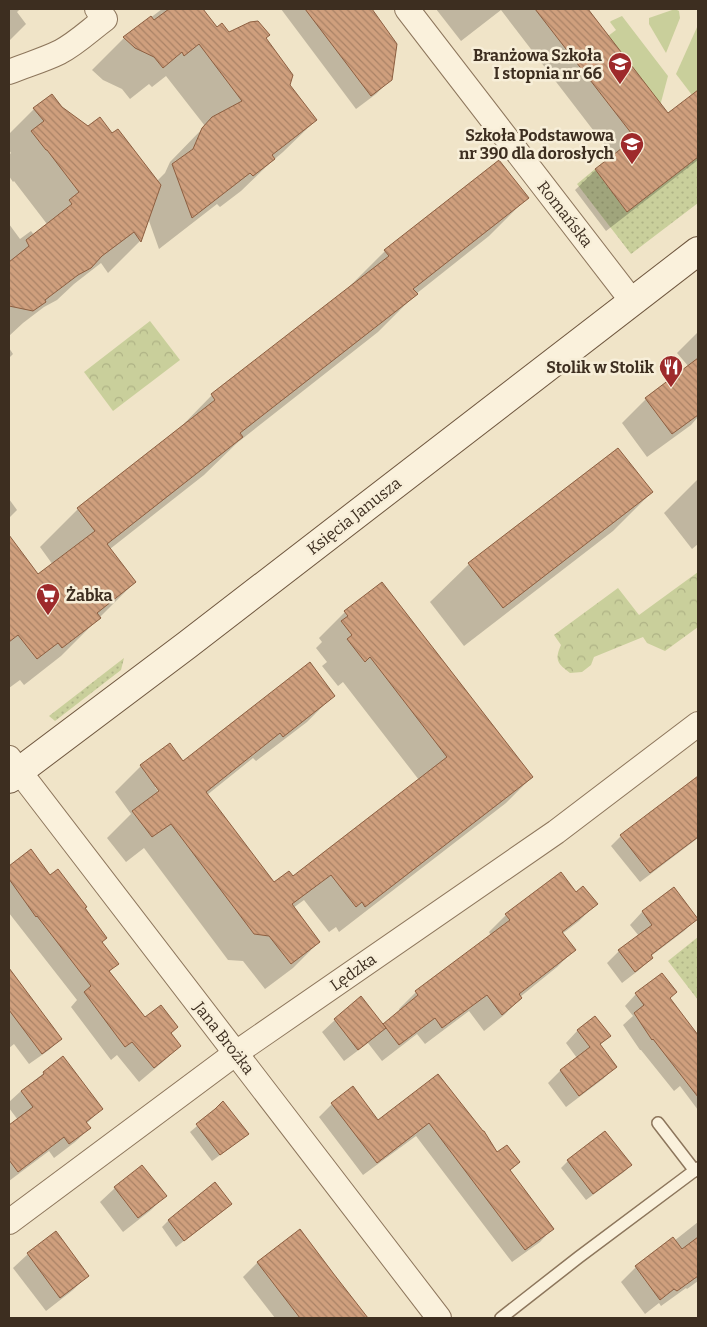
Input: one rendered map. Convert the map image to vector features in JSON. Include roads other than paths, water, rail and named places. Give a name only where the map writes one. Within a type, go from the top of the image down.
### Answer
[{"type":"street","name":"Romańska","points":[[407,9],[632,301]]},
{"type":"street","points":[[9,72],[61,52],[74,43],[101,14]]},
{"type":"street","name":"Księcia Janusza","points":[[12,770],[187,646],[698,251]]},
{"type":"street","name":"Lędzka","points":[[9,1222],[236,1053],[556,832],[698,724]]},
{"type":"street","name":"Jana Brożka","points":[[12,770],[236,1053],[439,1318]]},
{"type":"lane","points":[[501,1318],[697,1170],[658,1123]]},
{"type":"place","name":"Branżowa Szkoła I stopnia nr 66","points":[[620,85]]},
{"type":"place","name":"Szkoła Podstawowa nr 390 dla dorosłych","points":[[632,165]]},
{"type":"place","name":"Stolik w Stolik","points":[[671,388]]},
{"type":"place","name":"Żabka","points":[[48,616]]}]
